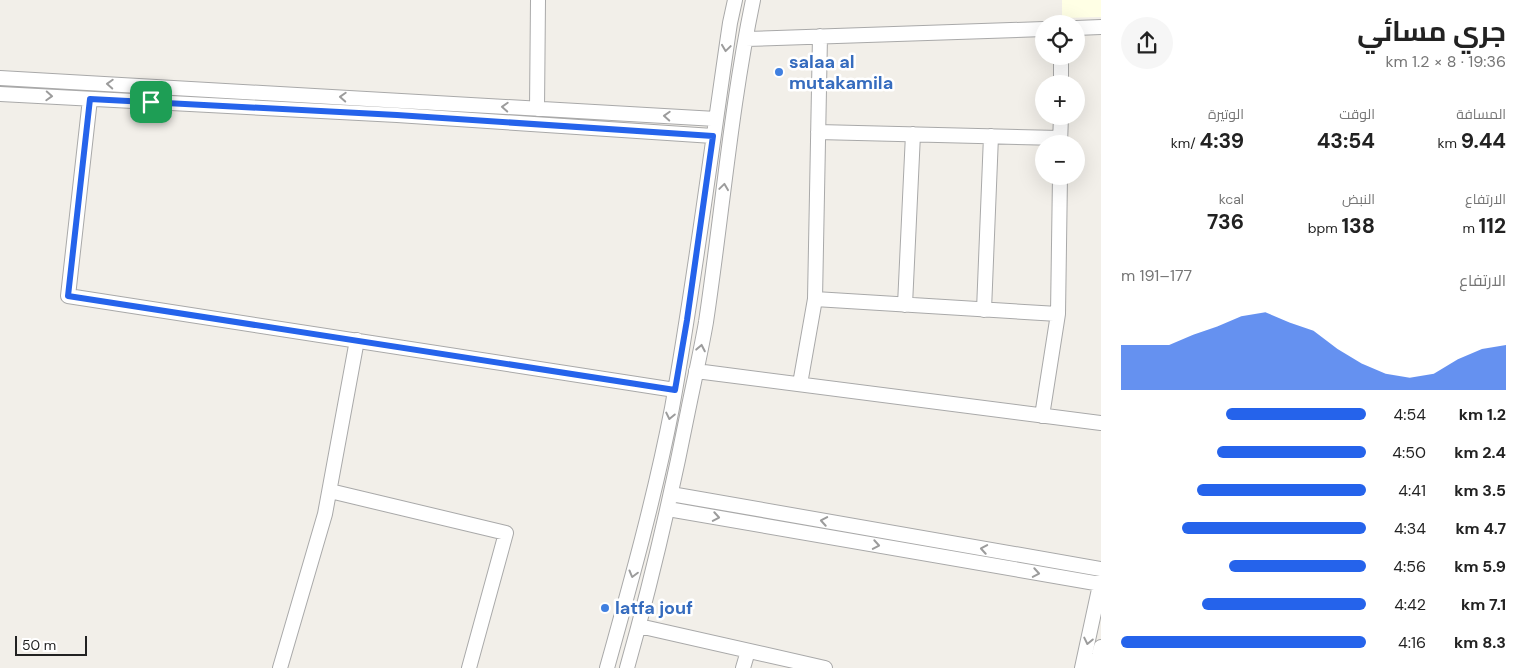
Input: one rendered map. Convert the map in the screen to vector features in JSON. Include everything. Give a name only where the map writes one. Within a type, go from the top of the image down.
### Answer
[{"type":"street","points":[[537,108],[538,0]]},
{"type":"street","points":[[607,668],[650,507],[675,390],[735,0]]},
{"type":"street","points":[[627,668],[668,509],[705,324],[753,0]]},
{"type":"street","points":[[1085,28],[1101,27]]},
{"type":"street","points":[[746,39],[1035,29]]},
{"type":"street","points":[[800,384],[815,299],[820,36]]},
{"type":"street","points":[[0,78],[716,119]]},
{"type":"street","points":[[0,94],[397,115],[713,136]]},
{"type":"street","points":[[90,99],[68,296],[675,390]]},
{"type":"street","points":[[818,132],[991,136],[1035,139]]},
{"type":"street","points":[[905,305],[913,134]]},
{"type":"street","points":[[984,310],[991,136]]},
{"type":"street","points":[[1042,416],[1058,314],[1060,185]]},
{"type":"street","points":[[815,299],[1058,314]]},
{"type":"street","points":[[280,668],[325,514],[357,340]]},
{"type":"street","points":[[696,371],[1101,423]]},
{"type":"street","points":[[330,491],[506,533],[469,668]]},
{"type":"street","points":[[671,494],[1101,569]]},
{"type":"street","points":[[668,509],[1101,582],[1082,668]]},
{"type":"street","points":[[639,626],[825,668]]},
{"type":"street","points":[[1096,668],[1101,647]]},
{"type":"street","points":[[743,668],[748,650]]},
{"type":"shaded area","points":[[1062,0],[1101,0],[1101,17],[1062,15]]},
{"type":"place","name":"salaa al mutakamila","points":[[779,72]]},
{"type":"place","name":"latfa jouf","points":[[605,608]]},
{"type":"route","points":[[90,99],[151,102],[397,115],[713,136],[687,320],[675,390],[68,296],[90,99]]}]
